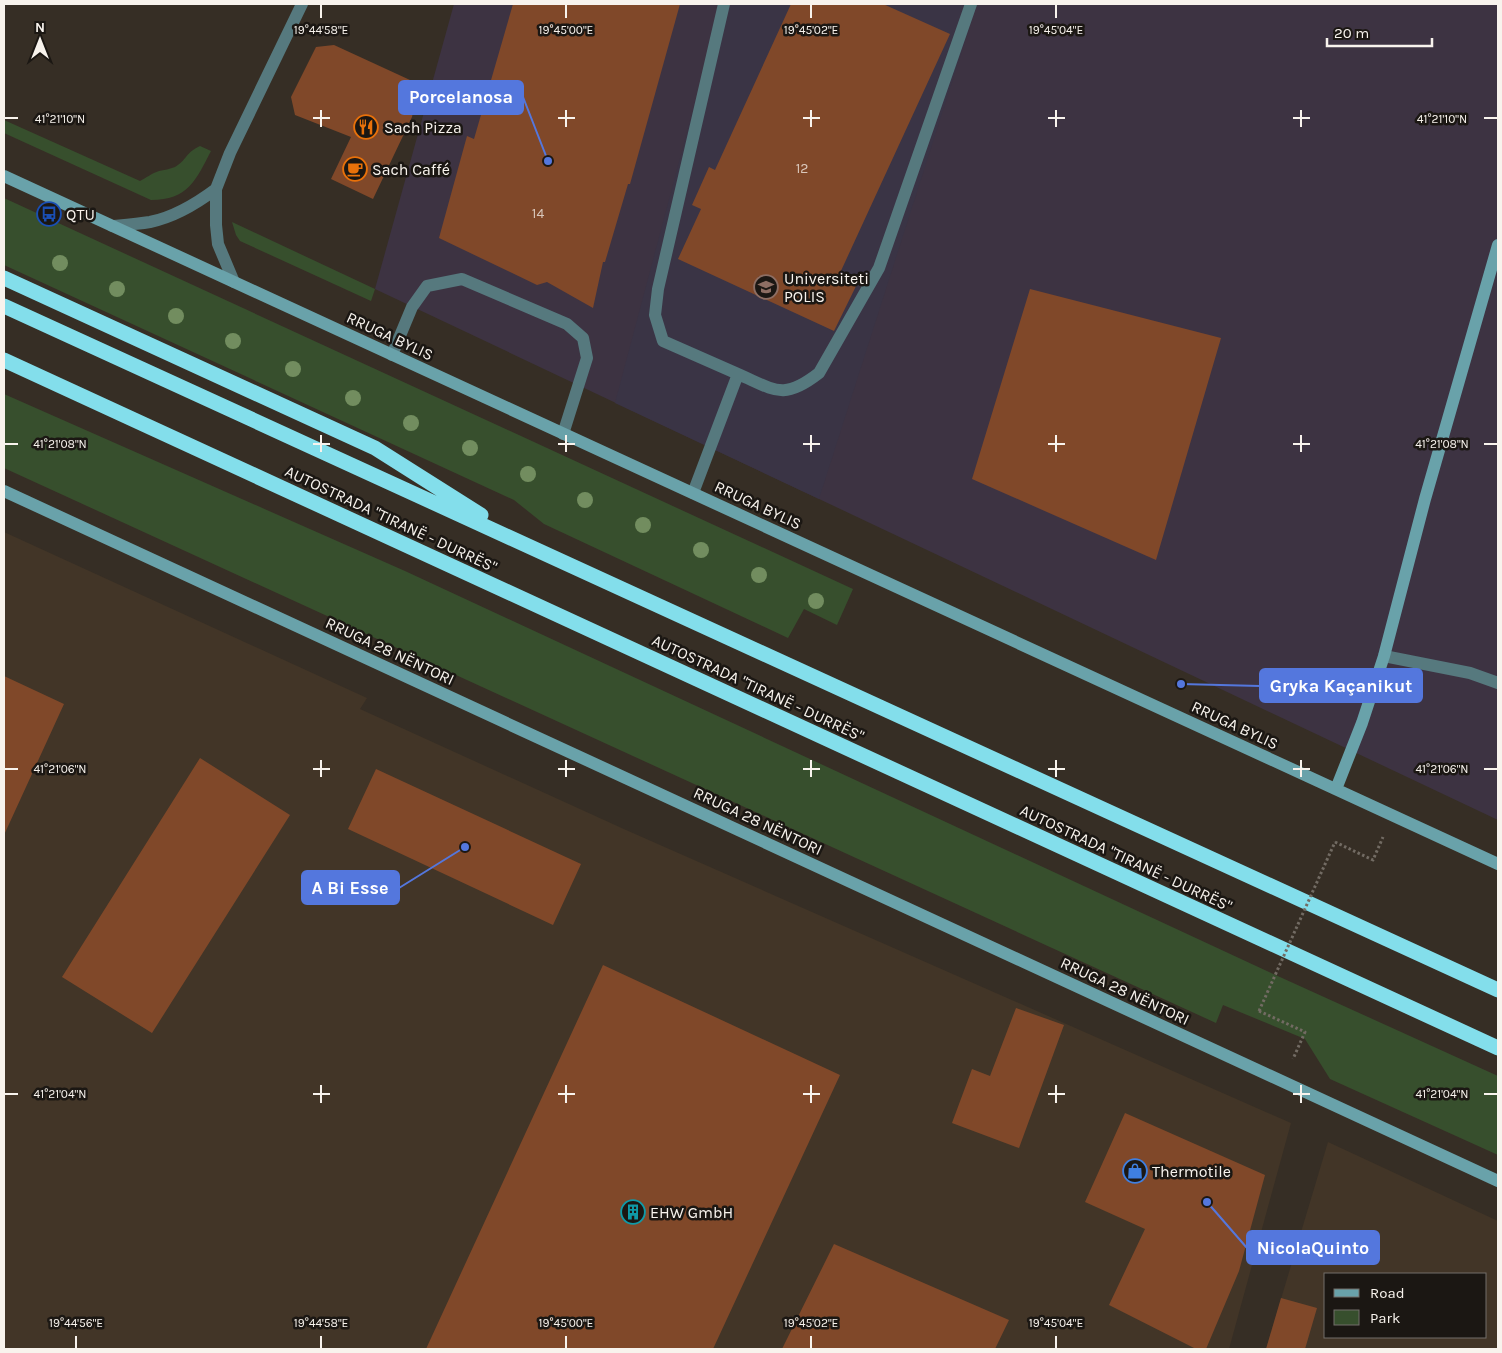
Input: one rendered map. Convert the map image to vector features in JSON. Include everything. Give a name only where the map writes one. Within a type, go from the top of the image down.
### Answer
[{"type":"highway","points":[[4,278],[375,448],[533,548]]},
{"type":"highway","name":"AUTOSTRADA \"TIRANË - DURRËS\"","points":[[4,306],[1498,990]]},
{"type":"highway","name":"AUTOSTRADA \"TIRANË - DURRËS\"","points":[[4,360],[1498,1048]]},
{"type":"main road","name":"RRUGA BYLIS","points":[[4,176],[1498,864]]},
{"type":"main road","points":[[1336,789],[1362,724],[1384,656],[1428,490],[1498,245]]},
{"type":"main road","name":"RRUGA 28 NËNTORI","points":[[4,491],[1498,1181]]},
{"type":"lane","points":[[234,282],[218,244],[216,189],[230,154],[302,4]]},
{"type":"lane","points":[[724,4],[658,289],[655,315],[663,341],[776,390],[790,390],[805,384],[819,373],[879,268],[971,4]]},
{"type":"lane","points":[[4,169],[16,182]]},
{"type":"lane","points":[[112,226],[151,222],[177,214],[216,189]]},
{"type":"lane","points":[[392,355],[412,307],[427,286],[462,279],[567,324],[583,338],[587,358],[563,434]]},
{"type":"lane","points":[[694,494],[738,374]]},
{"type":"lane","points":[[1384,656],[1470,672],[1498,683]]},
{"type":"path","points":[[1283,1081],[1305,1032],[1259,1011],[1335,842],[1373,860]]},
{"type":"shaded area","points":[[454,4],[1498,4],[1498,820],[375,289]]},
{"type":"shaded area","name":"Universiteti POLIS","points":[[721,4],[977,4],[819,499],[615,403]]},
{"type":"shaded area","points":[[4,532],[367,698],[360,709],[626,830],[1291,1123],[1229,1349],[4,1349]]},
{"type":"shaded area","points":[[1328,1142],[1498,1221],[1498,1349],[1266,1349]]},
{"type":"green space","points":[[4,120],[140,181],[156,172],[175,167],[200,146],[211,151],[195,179],[182,192],[164,199],[151,200],[4,133]]},
{"type":"green space","points":[[4,198],[853,589],[837,625],[804,609],[788,638],[544,524],[514,500],[4,265]]},
{"type":"green space","points":[[232,222],[375,289],[371,301],[240,241]]},
{"type":"green space","points":[[4,394],[405,571],[1269,972],[1498,1076],[1498,1155],[1330,1079],[1305,1039],[1223,1005],[1216,1023],[4,468]]},
{"type":"building","points":[[513,4],[680,4],[630,184],[628,184],[605,262],[603,262],[593,308],[547,282],[537,285],[439,238],[467,136],[474,139]]},
{"type":"building","points":[[791,4],[883,4],[950,34],[840,273],[858,282],[834,331],[678,259],[701,209],[692,205],[709,167],[715,170]]},
{"type":"building","name":"Sach Pizza","points":[[334,45],[410,80],[416,97],[412,117],[373,199],[331,179],[351,137],[295,115],[291,97],[316,47]]},
{"type":"building","points":[[1030,289],[1221,338],[1156,560],[972,479]]},
{"type":"building","points":[[4,676],[64,704],[4,835]]},
{"type":"building","points":[[200,758],[290,815],[152,1033],[62,977]]},
{"type":"building","points":[[376,769],[581,864],[553,925],[348,829]]},
{"type":"building","name":"EHW GmbH","points":[[603,965],[840,1075],[713,1349],[426,1349]]},
{"type":"building","points":[[1016,1008],[1064,1025],[1019,1148],[952,1123],[972,1069],[990,1076]]},
{"type":"building","points":[[1125,1113],[1265,1175],[1239,1271],[1206,1349],[1196,1349],[1109,1305],[1145,1229],[1085,1202]]},
{"type":"building","points":[[834,1244],[1009,1320],[995,1349],[782,1349]]},
{"type":"building","points":[[1281,1298],[1317,1308],[1305,1349],[1266,1349]]},
{"type":"place","name":"Sach Pizza","points":[[366,127]]},
{"type":"place","name":"Porcelanosa","points":[[548,161]]},
{"type":"place","name":"Sach Caffé","points":[[355,169]]},
{"type":"place","name":"QTU","points":[[49,214]]},
{"type":"place","name":"Universiteti POLIS","points":[[766,287]]},
{"type":"place","name":"Gryka Kaçanikut","points":[[1181,684]]},
{"type":"place","name":"A Bi Esse","points":[[465,847]]},
{"type":"place","name":"Thermotile","points":[[1135,1171]]},
{"type":"place","name":"NicolaQuinto","points":[[1207,1202]]},
{"type":"place","name":"EHW GmbH","points":[[633,1212]]}]
